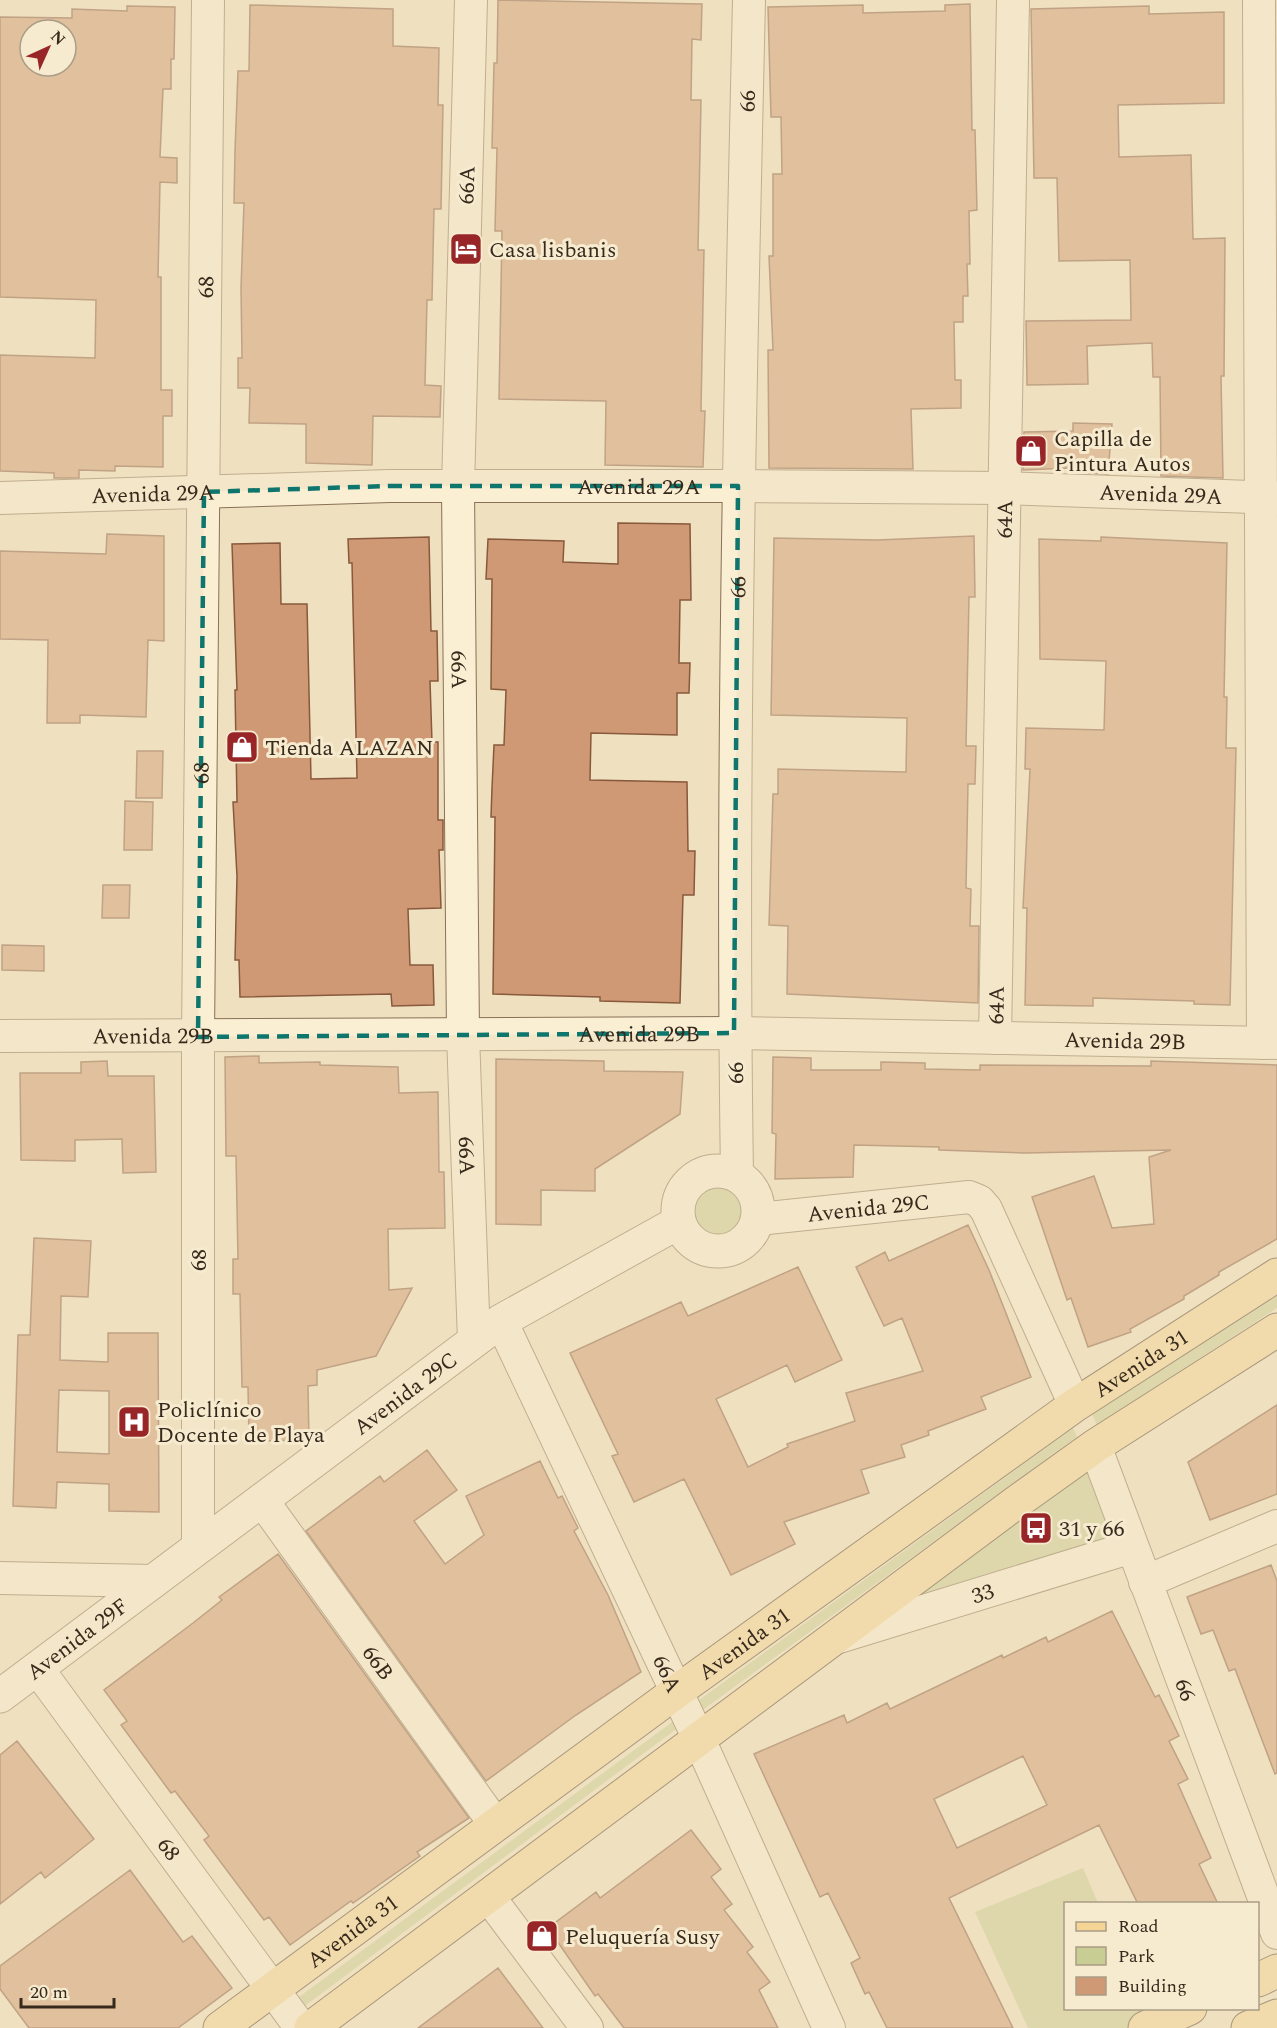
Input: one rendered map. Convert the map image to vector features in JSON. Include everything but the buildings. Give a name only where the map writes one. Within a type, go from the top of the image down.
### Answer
[{"type":"main road","name":"Avenida 31","points":[[220,2028],[676,1692],[1075,1405],[1277,1275]]},
{"type":"main road","name":"Avenida 31","points":[[311,2028],[489,1897],[698,1737],[1095,1446],[1277,1330]]},
{"type":"main road","points":[[1259,1979],[1277,1971]]},
{"type":"main road","points":[[1145,2028],[1186,2010]]},
{"type":"main road","points":[[1248,2028],[1277,2016]]},
{"type":"street","name":"68","points":[[198,1547],[198,1036],[208,0]]},
{"type":"street","name":"66A","points":[[471,0],[458,488],[463,1035],[474,1341]]},
{"type":"street","name":"66","points":[[736,1175],[734,1034],[738,486],[749,0]]},
{"type":"street","name":"64A","points":[[995,1038],[1014,0]]},
{"type":"street","points":[[1259,0],[1269,498],[1270,1043]]},
{"type":"street","name":"Avenida 29A","points":[[0,498],[390,486],[1005,488],[1269,498]]},
{"type":"street","name":"Avenida 29B","points":[[0,1036],[734,1034],[1270,1043]]},
{"type":"street","points":[[724,1170],[747,1183],[755,1194],[758,1219],[745,1242],[721,1252],[708,1251],[695,1245],[685,1235],[679,1222],[677,1208],[680,1194],[688,1183],[699,1175],[724,1170]]},
{"type":"street","name":"Avenida 29C","points":[[758,1219],[969,1197],[979,1201],[986,1209],[1075,1405]]},
{"type":"street","name":"Avenida 29C","points":[[154,1581],[501,1321],[679,1222]]},
{"type":"street","name":"66A","points":[[501,1321],[698,1737],[829,2028]]},
{"type":"street","name":"66","points":[[1095,1446],[1277,1932]]},
{"type":"street","name":"66B","points":[[262,1500],[495,1824]]},
{"type":"street","points":[[1145,1582],[1277,1526]]},
{"type":"street","name":"33","points":[[833,1639],[1132,1547]]},
{"type":"street","points":[[0,1578],[154,1581]]},
{"type":"street","name":"Avenida 29F","points":[[0,1696],[154,1581]]},
{"type":"street","name":"68","points":[[38,1668],[301,2028]]},
{"type":"street","points":[[489,1897],[587,2028]]},
{"type":"highlighted area","points":[[390,486],[738,486],[734,1033],[198,1037],[204,492]]},
{"type":"green space","points":[[717,1182],[733,1187],[741,1195],[746,1211],[741,1227],[733,1235],[717,1240],[701,1235],[693,1227],[688,1211],[693,1195],[701,1187]]},
{"type":"green space","points":[[1277,1296],[1277,1308],[1097,1425],[1092,1414]]},
{"type":"green space","points":[[1073,1428],[1077,1437],[700,1712],[695,1703]]},
{"type":"green space","points":[[1095,1446],[1132,1547],[833,1639]]},
{"type":"green space","points":[[675,1720],[679,1727],[302,2008],[295,2000]]},
{"type":"green space","points":[[1083,1868],[1098,1902],[1064,1902],[1064,2010],[1144,2010],[1152,2025],[1145,2028],[1028,2028],[975,1912]]},
{"type":"place","name":"Casa lisbanis","points":[[466,249]]},
{"type":"place","name":"Capilla de Pintura Autos","points":[[1031,451]]},
{"type":"place","name":"Tienda ALAZAN","points":[[242,747]]},
{"type":"place","name":"Policlínico Docente de Playa","points":[[134,1422]]},
{"type":"place","name":"31 y 66","points":[[1036,1528]]},
{"type":"place","name":"Peluquería Susy","points":[[542,1936]]}]
